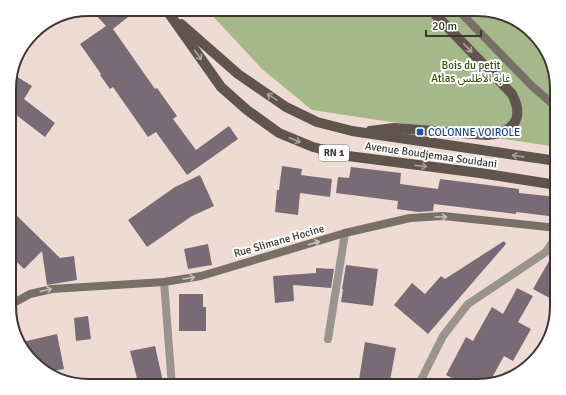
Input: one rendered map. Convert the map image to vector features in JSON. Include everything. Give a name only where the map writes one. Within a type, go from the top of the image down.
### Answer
[{"type":"main road","name":"Avenue Boudjemaa Souidani","points":[[171,16],[221,87],[247,110],[279,133],[313,147],[348,156],[550,184]]},
{"type":"main road","name":"Avenue Boudjemaa Souidani","points":[[173,16],[238,74],[286,107],[317,122],[352,132],[550,160]]},
{"type":"main road","points":[[362,133],[394,128],[487,135],[499,134],[507,130],[516,120],[516,106],[512,94],[437,16]]},
{"type":"street","points":[[464,16],[532,86],[550,102]]},
{"type":"street","name":"Rue Slimane Hocine","points":[[16,302],[30,294],[52,289],[164,282],[201,276],[345,233],[410,218],[443,216],[550,227]]},
{"type":"street","points":[[328,339],[345,233]]},
{"type":"street","points":[[422,379],[443,336],[468,304],[546,252],[550,246]]},
{"type":"street","points":[[164,282],[171,379]]},
{"type":"green space","name":"Bois du petit Atlas غابة الأطلس","points":[[213,16],[492,17],[522,31],[535,44],[543,56],[549,74],[550,84],[550,146],[312,110],[262,69]]},
{"type":"building","points":[[97,16],[129,16],[113,29],[155,89],[157,88],[177,116],[173,119],[196,150],[229,126],[238,139],[187,175],[156,132],[148,137],[113,87],[110,89],[80,44],[106,26]]},
{"type":"building","points":[[17,77],[32,86],[24,99],[55,123],[45,137],[16,115]]},
{"type":"building","points":[[282,166],[302,169],[301,175],[332,179],[330,197],[300,193],[298,215],[275,212],[277,190],[279,190]]},
{"type":"building","points":[[351,167],[401,173],[400,184],[438,189],[440,179],[519,189],[519,193],[550,196],[550,216],[516,212],[516,214],[434,204],[433,211],[418,212],[397,209],[398,201],[336,193],[338,177],[349,178]]},
{"type":"building","points":[[200,175],[214,206],[192,216],[147,247],[128,220],[175,187]]},
{"type":"building","points":[[16,215],[60,258],[74,256],[77,280],[47,285],[42,251],[24,269],[16,261]]},
{"type":"building","points":[[504,241],[506,244],[428,334],[394,305],[412,283],[425,294],[441,276],[445,279]]},
{"type":"building","points":[[208,244],[212,265],[188,269],[184,249]]},
{"type":"building","points":[[550,259],[550,298],[533,289]]},
{"type":"building","points":[[346,265],[378,269],[373,306],[341,302]]},
{"type":"building","points":[[316,268],[334,269],[331,288],[293,285],[294,301],[275,303],[273,276],[316,273]]},
{"type":"building","points":[[517,288],[533,296],[518,322],[531,329],[513,361],[504,356],[492,378],[454,379],[446,375],[466,337],[473,341],[492,307],[503,314]]},
{"type":"building","points":[[179,294],[203,294],[203,307],[206,307],[206,331],[179,331]]},
{"type":"building","points":[[88,316],[91,339],[76,341],[74,318]]},
{"type":"building","points":[[57,334],[64,369],[54,371],[44,364],[31,351],[25,341]]},
{"type":"building","points":[[365,342],[396,348],[390,379],[359,379]]},
{"type":"building","points":[[155,346],[162,379],[137,379],[130,351]]},
{"type":"place","name":"COLONNE VOIROLE","points":[[420,132]]}]
